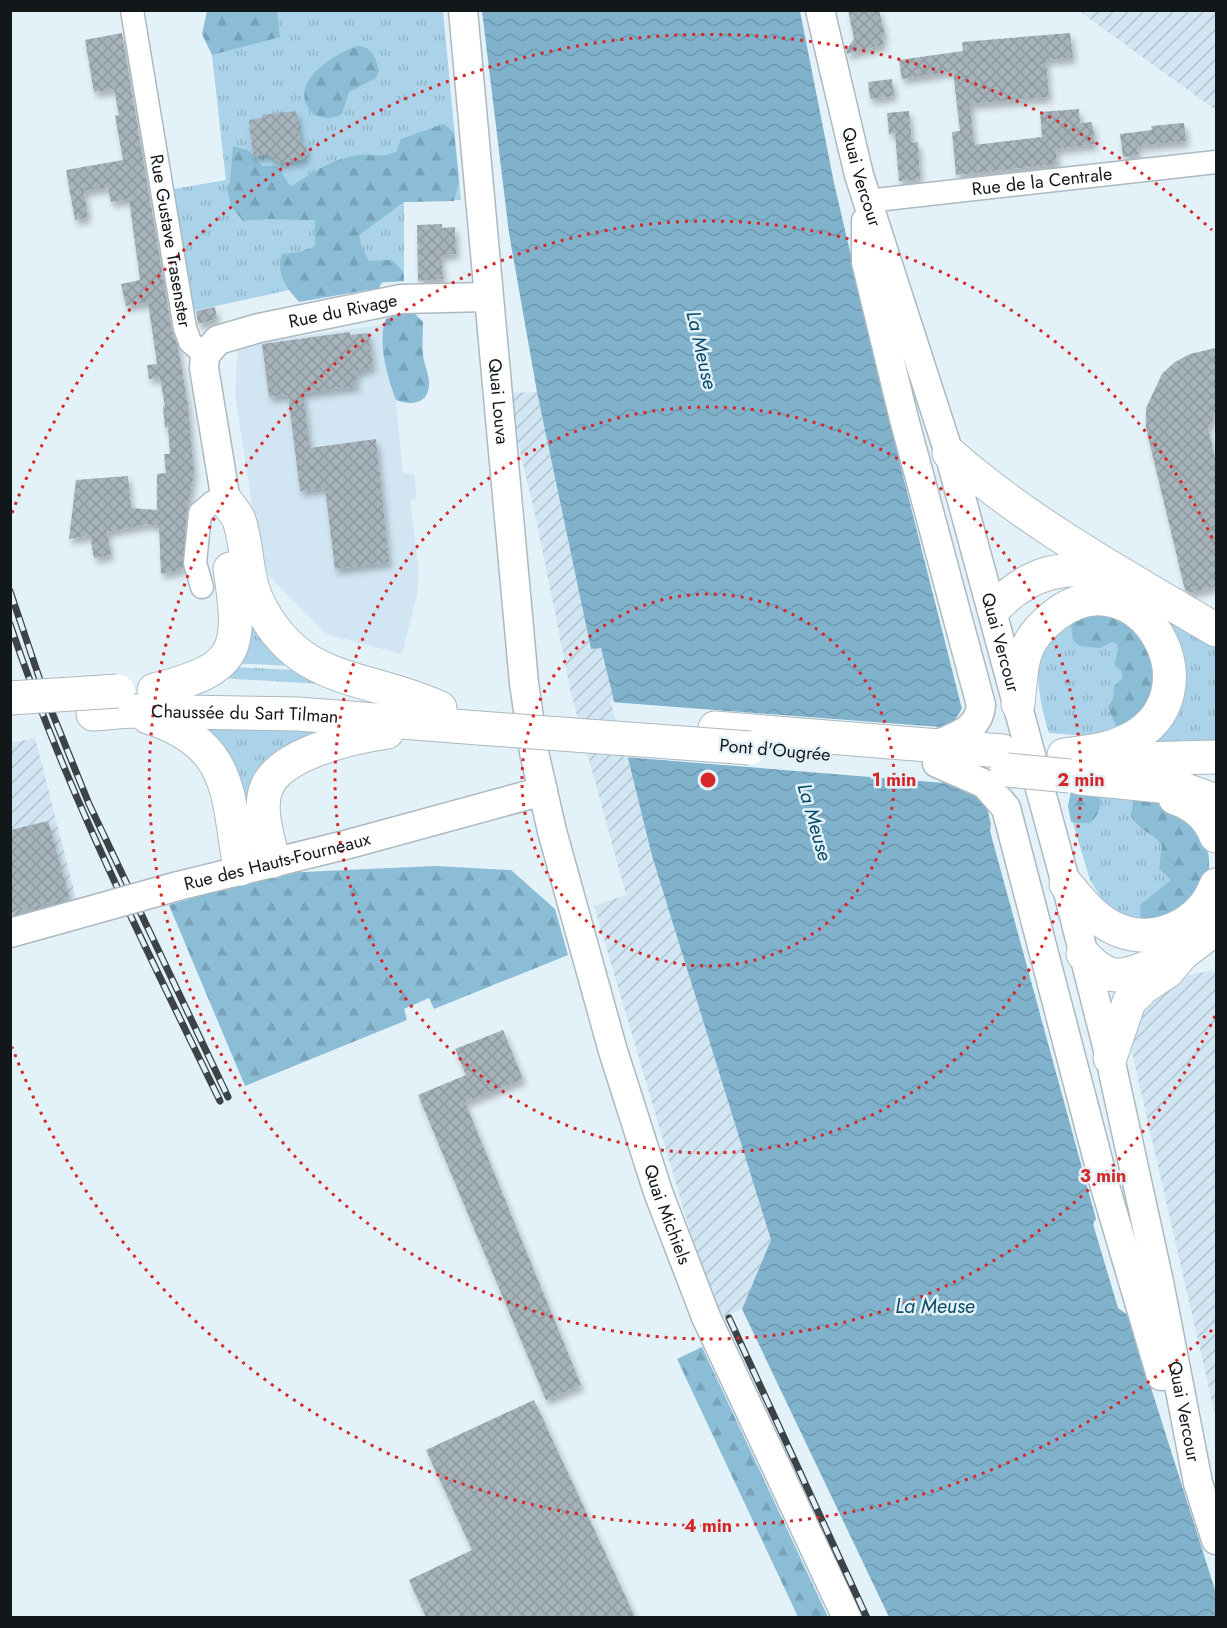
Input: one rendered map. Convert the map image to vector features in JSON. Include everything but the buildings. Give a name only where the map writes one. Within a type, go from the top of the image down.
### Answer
[{"type":"highway","points":[[950,453],[988,488],[1020,510],[1116,571],[1216,630]]},
{"type":"highway","points":[[154,690],[184,682],[210,671],[223,660],[233,643],[237,611],[222,522],[226,501]]},
{"type":"highway","points":[[226,501],[238,519],[245,564],[257,600],[276,632],[289,645],[330,673],[381,689],[413,695],[441,716]]},
{"type":"highway","points":[[994,609],[1009,592],[1035,577],[1069,569],[1116,571]]},
{"type":"highway","points":[[1018,704],[1025,655],[1032,640],[1048,621],[1067,608],[1088,601],[1106,600],[1130,608],[1155,628],[1163,641],[1170,667],[1168,691],[1156,716],[1149,726],[1078,770]]},
{"type":"highway","name":"Chaussée du Sart Tilman","points":[[10,721],[111,705],[154,690],[478,720]]},
{"type":"highway","name":"Chaussée du Sart Tilman","points":[[10,698],[298,714],[441,716]]},
{"type":"highway","points":[[111,705],[175,727],[196,741],[211,756],[223,776],[233,812],[240,869]]},
{"type":"highway","points":[[273,861],[263,807],[266,788],[279,772],[300,758],[351,738],[441,716]]},
{"type":"highway","name":"Pont d'Ougrée","points":[[478,720],[935,755],[1078,770]]},
{"type":"highway","points":[[1078,770],[1093,760],[1216,757]]},
{"type":"highway","points":[[1078,770],[1180,788],[1216,801]]},
{"type":"highway","points":[[1078,770],[1185,802],[1206,817],[1216,836]]},
{"type":"highway","points":[[1066,884],[1080,902],[1104,922],[1127,932],[1147,934],[1168,931],[1195,917],[1209,901],[1216,885]]},
{"type":"highway","points":[[1110,1058],[1129,1002],[1144,987],[1168,971],[1182,954],[1216,928]]},
{"type":"highway","points":[[1083,954],[1095,967],[1106,973],[1127,975],[1182,954]]},
{"type":"main road","name":"Quai Louva","points":[[462,10],[524,683],[543,791]]},
{"type":"main road","name":"Quai Vercour","points":[[820,10],[867,201],[950,453],[994,609],[1066,884],[1110,1058],[1159,1282],[1207,1479],[1216,1540]]},
{"type":"main road","points":[[867,201],[866,261],[903,415],[981,705],[981,714],[969,730],[935,755],[985,784],[1006,808],[1110,1205],[1156,1361],[1207,1479]]},
{"type":"main road","name":"Rue du Rivage","points":[[206,355],[218,340],[235,334],[357,307],[401,299],[487,297]]},
{"type":"main road","points":[[206,355],[204,368],[226,501]]},
{"type":"main road","name":"Rue des Hauts-Fourneaux","points":[[10,933],[240,869],[349,844],[543,791]]},
{"type":"main road","name":"Quai Michiels","points":[[543,791],[613,1051],[677,1245],[723,1354],[847,1617]]},
{"type":"street","name":"Rue Gustave Trasenster","points":[[132,10],[185,328],[190,342],[206,355]]},
{"type":"street","name":"Rue de la Centrale","points":[[867,201],[1216,162]]},
{"type":"street","points":[[202,587],[195,563],[200,513],[213,502],[226,501]]},
{"type":"shaded area","points":[[1079,11],[1216,11],[1216,109],[1210,106]]},
{"type":"shaded area","points":[[388,324],[403,473],[414,474],[417,497],[410,501],[419,572],[417,594],[402,654],[326,634],[268,575],[261,562],[235,394],[238,345]]},
{"type":"shaded area","points":[[537,392],[591,649],[601,647],[652,856],[771,1240],[742,1309],[720,1318],[706,1285],[594,906],[626,895],[571,693],[537,523],[506,393]]},
{"type":"shaded area","points":[[35,738],[77,902],[11,920],[11,743]]},
{"type":"shaded area","points":[[1216,970],[1216,1419],[1128,1035],[1131,1022],[1177,977]]},
{"type":"green space","points":[[207,11],[443,11],[461,200],[404,202],[404,281],[289,290],[193,311],[174,189],[226,180]]},
{"type":"green space","points":[[207,11],[277,11],[280,37],[212,55],[202,34]]},
{"type":"green space","points":[[357,46],[370,50],[379,71],[376,78],[349,92],[342,114],[324,118],[316,115],[310,111],[304,96],[305,87],[310,78],[331,59]]},
{"type":"green space","points":[[444,124],[454,133],[459,182],[454,201],[404,202],[359,235],[362,248],[369,261],[392,260],[403,272],[404,281],[382,282],[379,288],[299,302],[283,280],[280,261],[282,254],[300,252],[315,246],[315,220],[243,221],[231,206],[227,187],[230,182],[233,146],[248,150],[262,166],[277,166],[291,187],[316,171],[344,158],[396,152],[401,139]]},
{"type":"green space","points":[[403,312],[415,314],[423,322],[423,355],[429,380],[428,390],[423,399],[413,403],[396,400],[383,349],[383,328],[386,319]]},
{"type":"green space","points":[[229,526],[292,666],[232,663]]},
{"type":"green space","points":[[1104,615],[1133,627],[1159,665],[1150,703],[1118,731],[1108,707],[1113,699],[1114,686],[1123,678],[1121,670],[1114,665],[1118,652],[1117,644],[1112,642],[1100,648],[1080,646],[1073,640],[1071,625],[1081,616]]},
{"type":"green space","points":[[1165,617],[1216,642],[1216,742],[1156,741]]},
{"type":"green space","points":[[1063,624],[1133,627],[1118,731],[1089,736],[1049,733],[1039,687],[1039,663],[1046,641]]},
{"type":"green space","points":[[232,667],[295,670],[323,684],[219,678]]},
{"type":"green space","points":[[196,725],[335,732],[254,824]]},
{"type":"green space","points":[[1071,792],[1153,797],[1209,858],[1140,921],[1109,910],[1090,880],[1068,806]]},
{"type":"green space","points":[[1071,792],[1096,794],[1100,799],[1098,812],[1089,823],[1071,822],[1068,806]]},
{"type":"green space","points":[[1138,796],[1153,797],[1178,808],[1206,844],[1209,875],[1203,889],[1168,918],[1141,921],[1140,905],[1171,880],[1159,869],[1162,846],[1131,816],[1133,802]]},
{"type":"green space","points":[[434,866],[511,870],[555,909],[568,955],[434,1009],[429,998],[404,1009],[407,1020],[245,1086],[169,905],[282,873]]},
{"type":"green space","points":[[702,1347],[828,1617],[798,1617],[677,1359]]},
{"type":"water","name":"La Meuse","points":[[482,11],[800,11],[834,183],[895,444],[991,824],[990,831],[1096,1219],[1093,1224],[1118,1308],[1128,1315],[1216,1593],[1216,1617],[889,1617],[742,1309],[771,1240],[652,856],[601,648],[591,649],[537,392],[509,233]]},
{"type":"pier","points":[[611,702],[940,727],[954,721],[963,707],[989,803],[957,784],[624,757]]},
{"type":"railway","points":[[10,591],[45,695],[89,804],[228,1097]]},
{"type":"railway","points":[[10,624],[55,746],[107,866],[220,1101]]},
{"type":"railway","points":[[729,1318],[867,1618]]}]
